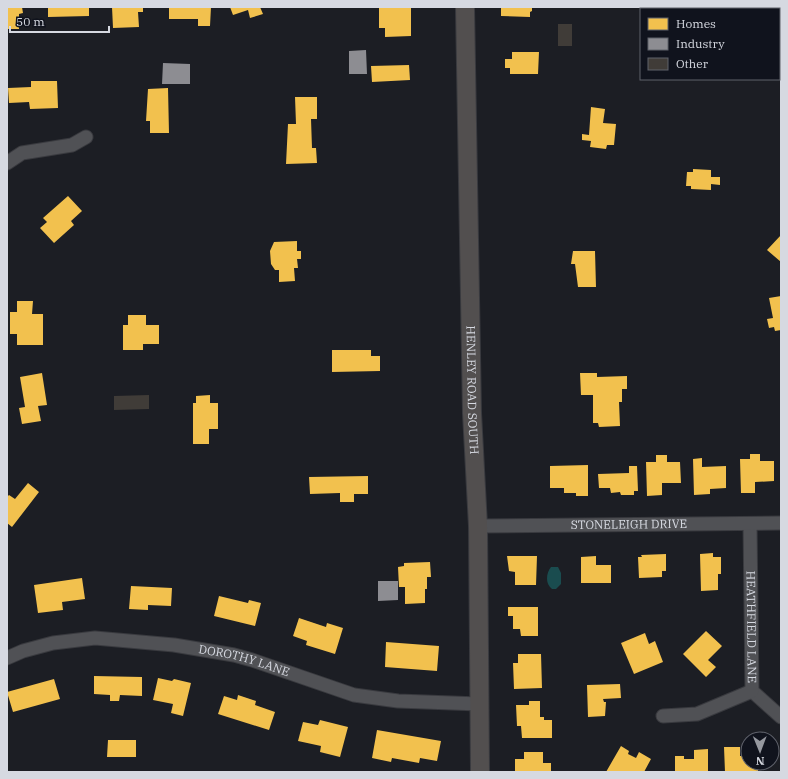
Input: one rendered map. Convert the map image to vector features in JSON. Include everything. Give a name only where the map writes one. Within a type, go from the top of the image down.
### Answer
[{"type":"street","name":"HENLEY ROAD SOUTH","points":[[465,7],[472,413],[478,526],[480,772]]},
{"type":"street","points":[[7,163],[22,153],[72,145],[86,137]]},
{"type":"street","name":"STONELEIGH DRIVE","points":[[478,526],[781,523]]},
{"type":"street","name":"HEATHFIELD LANE","points":[[750,524],[752,691],[781,718]]},
{"type":"street","name":"DOROTHY LANE","points":[[7,658],[23,651],[53,642],[95,638],[174,645],[234,655],[252,660],[354,695],[398,701],[479,704]]},
{"type":"street","points":[[663,716],[696,714],[752,691]]},
{"type":"water","points":[[551,567],[558,567],[561,573],[561,584],[556,589],[552,589],[547,581],[547,575]]},
{"type":"building: Homes","points":[[7,7],[22,7],[23,13],[19,14],[19,29],[7,29]]},
{"type":"building: Homes","points":[[48,7],[89,7],[89,16],[48,17]]},
{"type":"building: Homes","points":[[112,7],[143,7],[143,12],[138,12],[139,27],[113,28]]},
{"type":"building: Homes","points":[[169,7],[211,7],[210,26],[198,26],[198,19],[169,19]]},
{"type":"building: Homes","points":[[230,7],[260,7],[263,14],[250,18],[248,10],[233,15]]},
{"type":"building: Homes","points":[[379,7],[411,7],[411,36],[385,37],[385,28],[379,28]]},
{"type":"building: Homes","points":[[501,7],[532,7],[532,11],[530,12],[530,17],[501,16]]},
{"type":"building: Homes","points":[[512,52],[539,52],[538,74],[510,74],[510,68],[505,68],[505,59],[512,59]]},
{"type":"building: Homes","points":[[409,65],[410,80],[372,82],[371,66]]},
{"type":"building: Homes","points":[[31,81],[57,81],[58,108],[30,109],[29,102],[9,103],[8,88],[31,87]]},
{"type":"building: Homes","points":[[168,88],[169,133],[150,133],[150,121],[146,121],[148,89]]},
{"type":"building: Homes","points":[[295,97],[317,97],[317,119],[311,119],[312,148],[316,148],[317,163],[286,164],[288,124],[296,124]]},
{"type":"building: Homes","points":[[591,107],[605,109],[603,123],[616,124],[614,145],[607,145],[606,149],[590,147],[591,141],[582,140],[582,134],[589,135]]},
{"type":"building: Homes","points":[[693,169],[711,170],[711,177],[720,177],[720,185],[711,184],[711,190],[691,189],[691,186],[686,186],[687,172],[693,172]]},
{"type":"building: Homes","points":[[68,196],[82,211],[71,221],[74,225],[54,243],[40,228],[47,222],[43,218]]},
{"type":"building: Homes","points":[[781,235],[781,262],[767,250]]},
{"type":"building: Homes","points":[[297,241],[297,251],[301,251],[301,259],[297,259],[298,268],[294,268],[295,281],[279,282],[279,270],[275,270],[271,264],[270,251],[274,242]]},
{"type":"building: Homes","points":[[573,251],[595,251],[596,287],[578,287],[575,264],[571,264]]},
{"type":"building: Homes","points":[[781,296],[781,330],[775,331],[774,327],[769,328],[767,319],[773,318],[769,298]]},
{"type":"building: Homes","points":[[17,301],[33,301],[32,314],[43,314],[43,345],[17,345],[17,334],[10,334],[10,312],[17,312]]},
{"type":"building: Homes","points":[[128,315],[146,315],[146,325],[159,325],[159,344],[143,344],[143,350],[123,350],[123,325],[128,325]]},
{"type":"building: Homes","points":[[332,350],[371,350],[371,356],[380,356],[380,371],[332,372]]},
{"type":"building: Homes","points":[[42,373],[47,405],[38,406],[41,421],[22,424],[19,408],[25,407],[20,377]]},
{"type":"building: Homes","points":[[580,373],[597,373],[597,377],[627,376],[627,389],[622,389],[622,402],[619,402],[620,426],[599,427],[598,423],[593,423],[593,395],[581,395]]},
{"type":"building: Homes","points":[[210,395],[210,403],[218,403],[218,429],[209,429],[209,444],[193,444],[193,403],[196,403],[196,396]]},
{"type":"building: Homes","points":[[750,454],[760,454],[760,461],[774,461],[774,481],[755,482],[755,493],[741,493],[740,459],[750,459]]},
{"type":"building: Homes","points":[[656,455],[667,455],[667,462],[680,462],[681,483],[662,483],[662,495],[647,496],[646,462],[656,462]]},
{"type":"building: Homes","points":[[702,458],[702,467],[726,466],[726,488],[710,489],[710,494],[694,495],[693,459]]},
{"type":"building: Homes","points":[[588,465],[588,496],[576,496],[576,493],[564,493],[564,488],[550,488],[550,466]]},
{"type":"building: Homes","points":[[629,466],[637,466],[638,491],[634,491],[634,495],[621,495],[620,492],[611,493],[610,488],[599,488],[598,474],[629,473]]},
{"type":"building: Homes","points":[[368,476],[368,494],[354,494],[354,502],[340,502],[340,493],[310,494],[309,477]]},
{"type":"building: Homes","points":[[28,483],[39,492],[12,527],[7,523],[7,497],[9,495],[15,499]]},
{"type":"building: Homes","points":[[713,553],[713,557],[721,557],[721,574],[718,574],[718,590],[701,591],[700,554]]},
{"type":"building: Homes","points":[[666,554],[666,571],[662,571],[662,577],[639,578],[638,557],[642,557],[641,555]]},
{"type":"building: Homes","points":[[507,556],[537,556],[536,585],[515,585],[515,572],[509,571]]},
{"type":"building: Homes","points":[[596,556],[596,565],[611,565],[611,583],[581,583],[581,557]]},
{"type":"building: Homes","points":[[430,562],[431,577],[427,577],[425,603],[405,604],[405,587],[399,587],[398,567],[404,566],[404,563]]},
{"type":"building: Homes","points":[[82,578],[85,599],[62,602],[63,610],[38,613],[34,585]]},
{"type":"building: Homes","points":[[131,586],[172,588],[171,606],[148,605],[148,610],[129,609]]},
{"type":"building: Homes","points":[[219,596],[248,603],[249,600],[261,603],[255,626],[214,616]]},
{"type":"building: Homes","points":[[508,607],[538,607],[538,636],[521,636],[520,629],[513,629],[513,616],[508,616]]},
{"type":"building: Homes","points":[[299,618],[326,627],[327,623],[343,628],[335,654],[306,645],[307,641],[293,636]]},
{"type":"building: Homes","points":[[706,631],[722,646],[708,660],[716,667],[706,677],[683,654]]},
{"type":"building: Homes","points":[[645,633],[649,644],[655,641],[663,662],[634,674],[621,643]]},
{"type":"building: Homes","points":[[386,642],[439,646],[437,671],[385,667]]},
{"type":"building: Homes","points":[[518,654],[541,654],[542,688],[514,689],[513,663],[518,663]]},
{"type":"building: Homes","points":[[94,676],[142,677],[142,696],[120,695],[119,701],[110,701],[110,695],[94,694]]},
{"type":"building: Homes","points":[[158,678],[172,681],[174,679],[191,683],[183,716],[171,713],[173,704],[153,700]]},
{"type":"building: Homes","points":[[54,679],[60,699],[13,712],[7,692]]},
{"type":"building: Homes","points":[[620,684],[621,698],[603,699],[604,702],[606,702],[605,716],[588,717],[587,685]]},
{"type":"building: Homes","points":[[238,695],[256,701],[255,705],[275,712],[269,730],[218,714],[224,696],[237,700]]},
{"type":"building: Homes","points":[[529,701],[540,701],[540,717],[544,717],[544,720],[552,720],[552,738],[522,738],[521,726],[517,726],[516,705],[529,705]]},
{"type":"building: Homes","points":[[320,720],[348,727],[340,757],[320,752],[321,746],[298,741],[303,722],[318,725]]},
{"type":"building: Homes","points":[[377,730],[441,741],[437,761],[420,758],[419,763],[392,758],[391,762],[372,758]]},
{"type":"building: Homes","points":[[108,740],[136,740],[136,757],[107,757]]},
{"type":"building: Homes","points":[[621,746],[629,751],[628,754],[636,758],[639,752],[651,759],[644,772],[606,772]]},
{"type":"building: Homes","points":[[724,747],[740,747],[740,771],[758,771],[758,772],[725,772]]},
{"type":"building: Homes","points":[[708,749],[708,772],[675,772],[675,756],[684,756],[684,759],[694,759],[694,750]]},
{"type":"building: Homes","points":[[524,752],[543,752],[543,763],[551,763],[551,772],[515,772],[515,759],[524,759]]},
{"type":"building: Industry","points":[[366,50],[367,74],[349,74],[349,51]]},
{"type":"building: Industry","points":[[163,63],[190,64],[190,84],[162,84]]},
{"type":"building: Industry","points":[[378,581],[398,581],[398,600],[378,601]]},
{"type":"building: Other","points":[[558,24],[572,24],[572,46],[558,46]]},
{"type":"building: Other","points":[[149,395],[149,409],[114,410],[114,396]]}]
